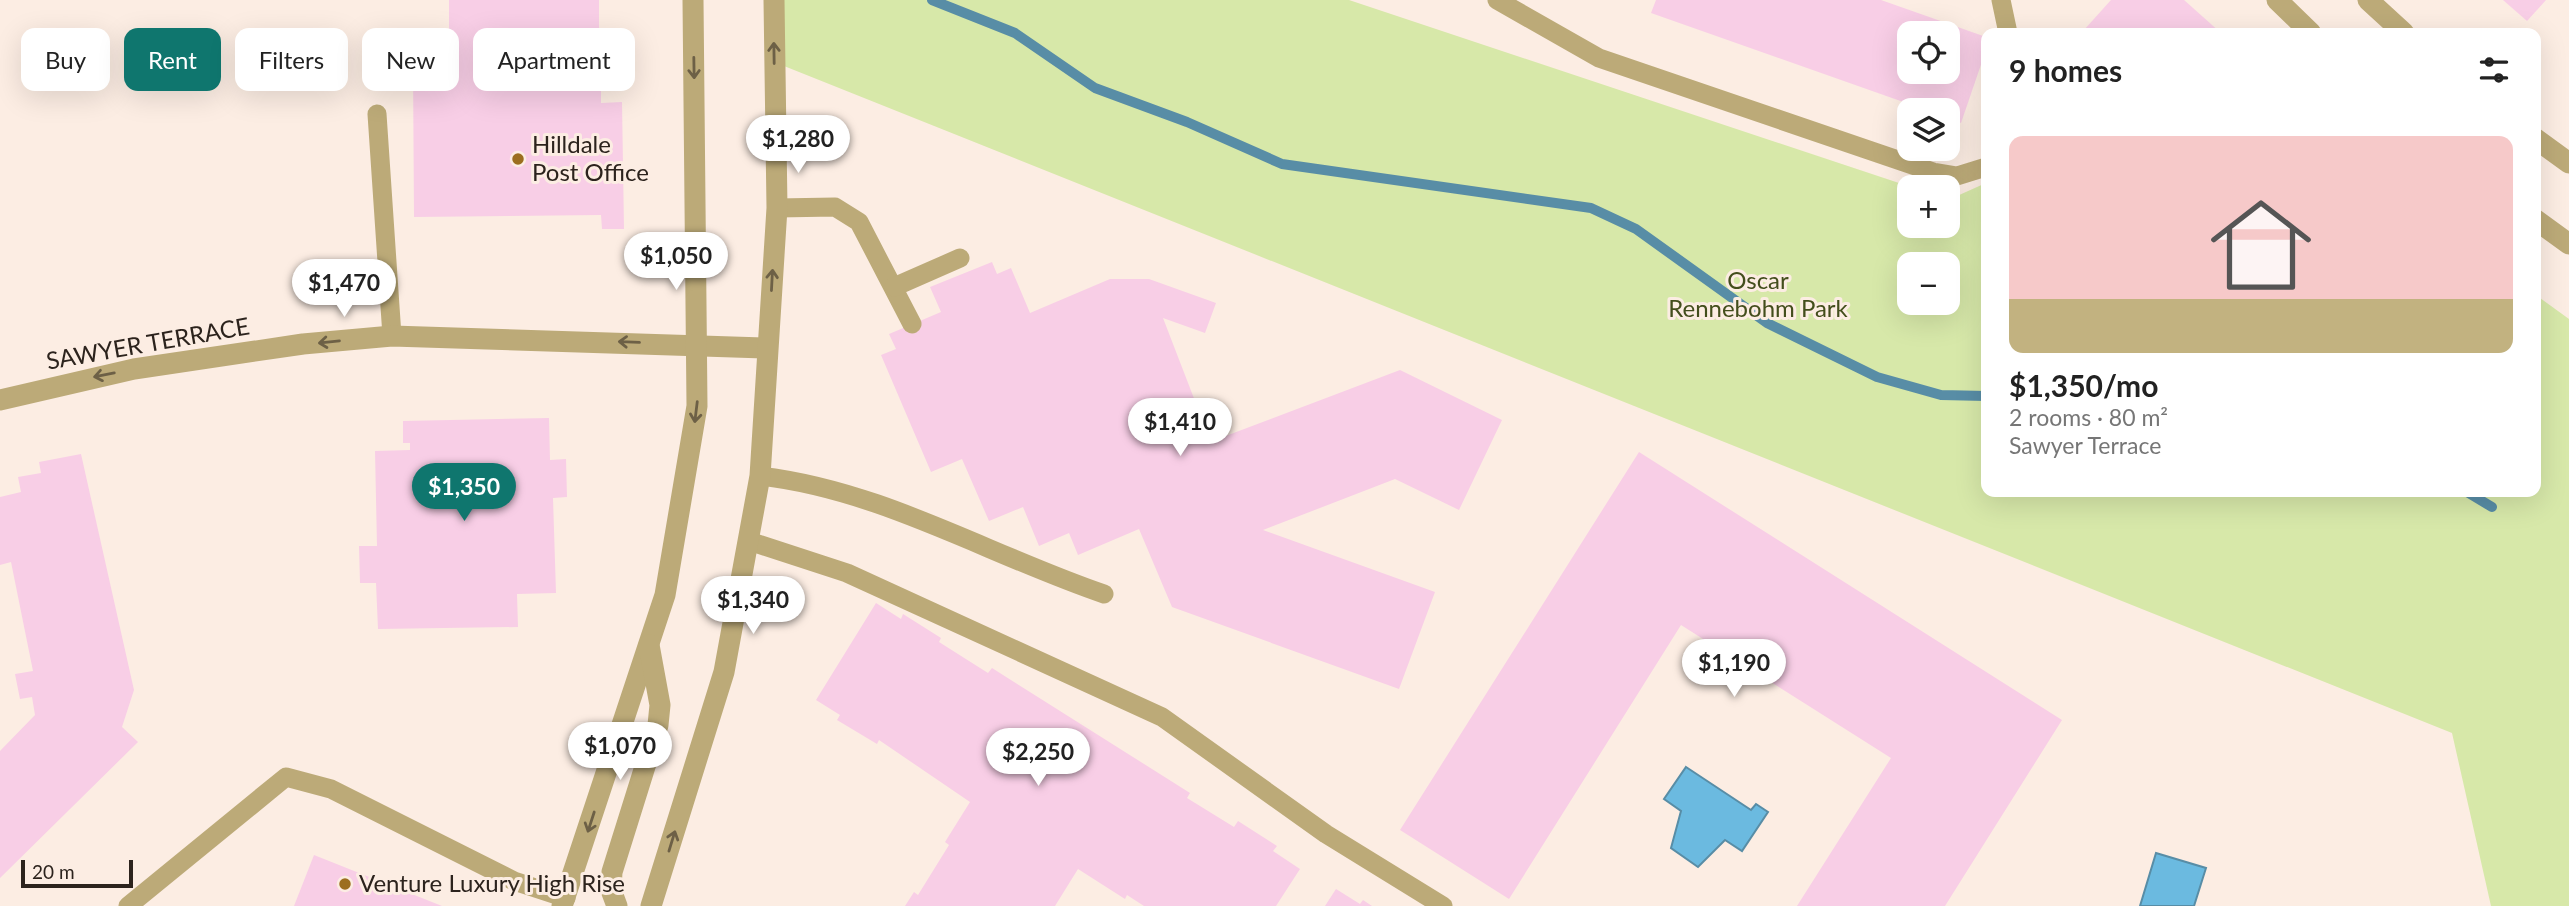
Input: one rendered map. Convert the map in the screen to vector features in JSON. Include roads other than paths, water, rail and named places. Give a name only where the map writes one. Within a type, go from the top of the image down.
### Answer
[{"type":"street","points":[[570,903],[665,595],[697,406],[693,0]]},
{"type":"street","points":[[651,906],[724,672],[760,476],[777,208],[774,0]]},
{"type":"street","points":[[2277,0],[2306,28]]},
{"type":"street","points":[[2368,0],[2399,28]]},
{"type":"street","points":[[2541,143],[2569,163]]},
{"type":"street","points":[[2541,224],[2569,244]]},
{"type":"street","name":"SAWYER TERRACE","points":[[0,400],[134,369],[303,344],[392,336],[767,348]]},
{"type":"street","points":[[617,906],[611,890],[612,872],[652,751],[660,705],[649,643]]},
{"type":"lane","points":[[1497,0],[1599,58],[1662,82],[1933,172],[1957,176],[1981,169]]},
{"type":"lane","points":[[2001,0],[2007,28]]},
{"type":"lane","points":[[377,114],[392,336]]},
{"type":"lane","points":[[777,208],[835,207],[859,222],[912,324]]},
{"type":"lane","points":[[894,287],[960,258]]},
{"type":"lane","points":[[760,476],[790,480],[892,507],[1041,572],[1104,594]]},
{"type":"lane","points":[[749,541],[847,573],[1162,717],[1326,834],[1443,906]]},
{"type":"lane","points":[[128,906],[286,777],[331,789],[503,876],[570,903]]},
{"type":"water","points":[[1686,767],[1751,810],[1756,804],[1768,812],[1742,851],[1725,840],[1698,867],[1671,848],[1681,811],[1664,799]]},
{"type":"water","points":[[2156,853],[2206,868],[2194,906],[2140,906]]},
{"type":"waterway","points":[[932,0],[1015,33],[1095,88],[1187,122],[1282,164],[1591,208],[1636,229],[1767,323],[1877,377],[1941,395],[1981,396]]},
{"type":"waterway","points":[[2475,497],[2492,507]]},
{"type":"place","name":"Hilldale Post Office","points":[[518,159]]},
{"type":"place","name":"Venture Luxury High Rise","points":[[345,884]]},
{"type":"park label","name":"Oscar Rennebohm Park","points":[[1758,295]]}]
